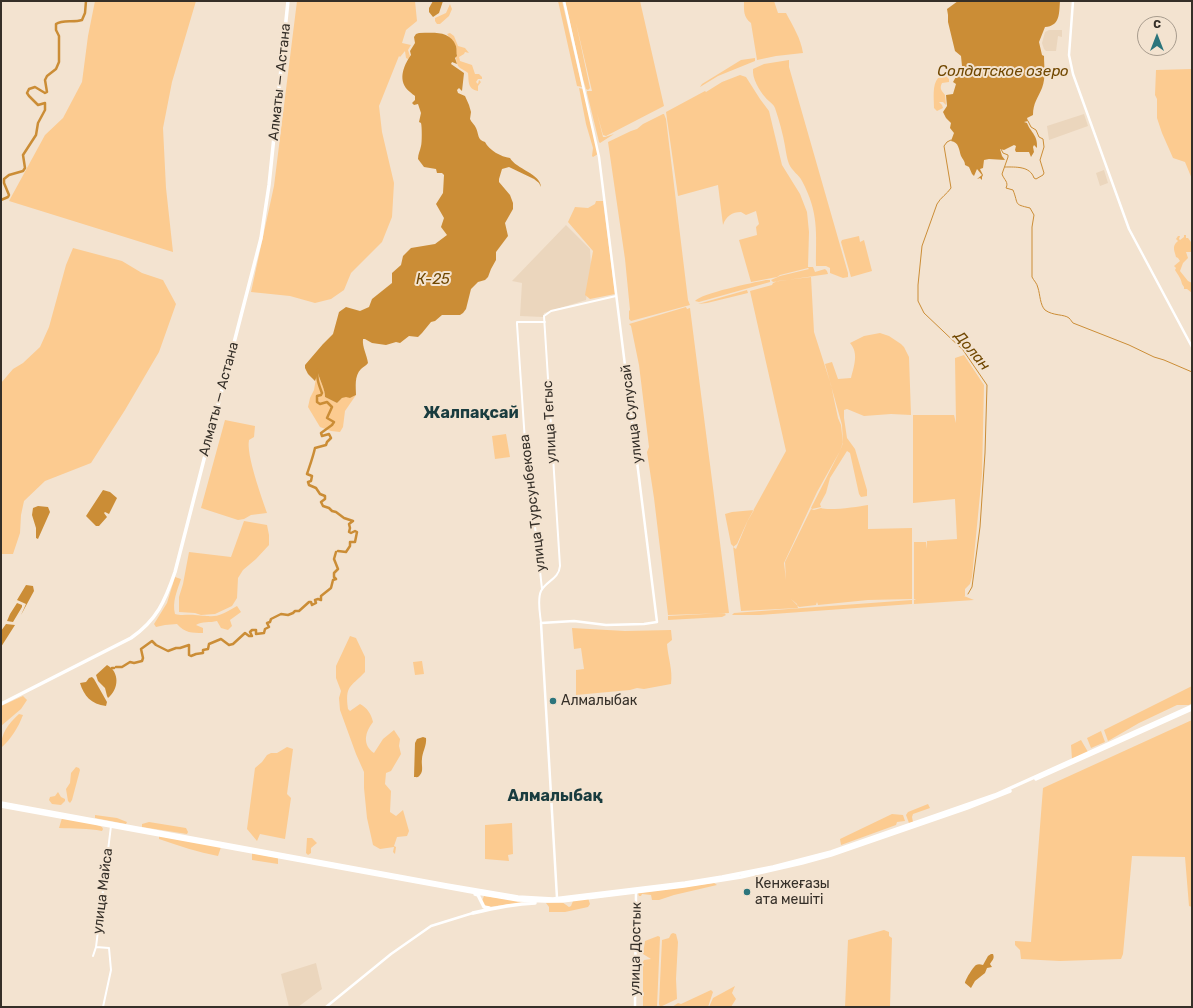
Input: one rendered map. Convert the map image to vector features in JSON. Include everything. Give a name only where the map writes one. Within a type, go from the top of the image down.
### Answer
[{"type":"highway","name":"Алматы — Астана","points":[[1,704],[132,638],[150,623],[165,601],[175,572],[261,238],[270,178],[288,1]]},
{"type":"highway","points":[[1,807],[27,810],[490,892],[526,897],[557,898],[685,883],[735,875],[774,868],[831,852],[995,795],[1192,706]]},
{"type":"highway","points":[[473,913],[491,908],[518,904],[722,880],[817,859],[997,798],[1192,709]]},
{"type":"highway","points":[[1,803],[27,810],[111,826],[483,894],[518,900],[552,901]]},
{"type":"highway","points":[[468,891],[476,894],[484,907],[491,908]]},
{"type":"highway","points":[[483,894],[490,892]]},
{"type":"highway","points":[[473,913],[480,908],[483,894]]},
{"type":"main road","name":"улица Сулусай","points":[[541,623],[574,621],[606,625],[644,624],[657,622],[606,206],[596,138],[564,1]]},
{"type":"main road","points":[[1073,1],[1069,55],[1073,74],[1130,229],[1192,347]]},
{"type":"main road","points":[[541,623],[557,898]]},
{"type":"main road","name":"улица Достык","points":[[635,1007],[636,891]]},
{"type":"main road","points":[[326,1007],[391,954],[431,926],[473,913]]},
{"type":"street","points":[[545,322],[545,315],[551,311],[617,296]]},
{"type":"street","name":"улица Турсунбекова","points":[[542,589],[537,540],[527,471],[517,322],[545,322]]},
{"type":"street","name":"улица Тегыс","points":[[541,623],[539,596],[542,589],[557,575],[560,566],[545,322]]},
{"type":"street","name":"улица Майса","points":[[93,956],[96,947],[111,826]]},
{"type":"street","points":[[96,947],[109,948],[111,970],[103,1007]]},
{"type":"shaded area","points":[[95,1],[196,1],[172,82],[163,128],[166,188],[173,252],[9,201],[45,135],[63,118],[82,82],[88,36]]},
{"type":"shaded area","points":[[297,1],[415,1],[417,21],[406,30],[402,43],[411,45],[408,50],[410,56],[408,59],[406,58],[405,51],[400,57],[399,56],[379,106],[382,132],[394,183],[392,217],[382,242],[351,273],[344,290],[331,299],[315,303],[290,296],[251,292],[274,186]]},
{"type":"shaded area","points":[[558,1],[562,1],[582,87],[577,86]]},
{"type":"shaded area","points":[[565,1],[640,1],[664,106],[606,136],[603,135],[597,113],[603,137],[614,134],[600,143],[587,93],[587,91],[592,91],[576,23],[590,88],[588,90],[586,89],[583,79]]},
{"type":"shaded area","points":[[744,1],[774,1],[778,13],[786,13],[799,38],[803,53],[757,60],[751,23],[744,13]]},
{"type":"shaded area","points":[[450,4],[452,9],[449,16],[440,24],[437,24],[435,18],[446,13]]},
{"type":"shaded area","points":[[1049,30],[1062,30],[1062,37],[1058,36],[1056,51],[1046,51],[1042,43],[1045,32]]},
{"type":"shaded area","points":[[450,33],[454,36],[458,46],[465,48],[469,53],[465,52],[459,57],[460,61],[472,65],[475,74],[479,74],[482,77],[482,79],[478,79],[476,82],[478,84],[479,80],[481,82],[478,86],[478,91],[470,87],[468,73],[457,64],[456,46],[447,34]]},
{"type":"shaded area","points":[[755,58],[755,61],[718,76],[700,87],[702,84],[741,60]]},
{"type":"shaded area","points":[[789,60],[789,67],[848,277],[843,278],[830,273],[830,268],[826,266],[816,266],[815,223],[811,203],[802,181],[789,164],[775,108],[760,91],[756,84],[753,69],[764,64]]},
{"type":"shaded area","points":[[1192,69],[1192,179],[1185,162],[1173,158],[1157,118],[1157,99],[1155,95],[1156,70]]},
{"type":"shaded area","points":[[740,75],[746,77],[769,111],[782,165],[800,194],[807,212],[809,232],[808,267],[813,267],[815,272],[825,269],[828,274],[773,282],[771,280],[780,276],[809,269],[808,268],[780,275],[777,277],[751,282],[739,240],[757,235],[756,227],[759,224],[756,211],[746,215],[741,212],[732,214],[726,219],[723,225],[718,185],[678,196],[666,112],[705,91],[706,92],[722,82]]},
{"type":"shaded area","points":[[946,76],[949,79],[949,82],[942,83],[941,90],[945,95],[946,105],[943,102],[939,102],[943,108],[937,111],[934,108],[935,84],[938,78]]},
{"type":"shaded area","points":[[579,88],[583,89],[598,154],[593,157],[593,148],[586,124]]},
{"type":"shaded area","points":[[663,114],[666,119],[688,300],[690,305],[631,321],[629,319],[630,310],[625,259],[608,142],[637,129],[643,124]]},
{"type":"shaded area","points":[[1084,114],[1088,126],[1049,140],[1047,126]]},
{"type":"shaded area","points":[[1104,170],[1108,183],[1100,186],[1096,173]]},
{"type":"shaded area","points":[[596,201],[603,201],[615,294],[590,299],[585,295],[593,251],[568,222],[575,207],[588,208],[595,204]]},
{"type":"shaded area","points":[[566,225],[590,249],[591,266],[586,300],[544,313],[543,317],[520,316],[522,283],[512,281]]},
{"type":"shaded area","points":[[1184,235],[1186,235],[1186,238],[1192,242],[1192,252],[1186,252],[1188,258],[1183,263],[1180,271],[1188,281],[1192,283],[1192,293],[1187,289],[1184,289],[1174,266],[1180,261],[1176,257],[1174,251],[1174,247],[1178,241],[1176,239],[1180,236],[1180,240],[1184,237]]},
{"type":"shaded area","points":[[859,236],[860,242],[864,240],[872,271],[851,277],[841,242],[842,240]]},
{"type":"shaded area","points":[[73,248],[122,261],[142,273],[163,280],[176,304],[159,352],[125,410],[91,463],[45,481],[24,501],[21,515],[20,533],[13,554],[1,554],[1,383],[13,369],[23,363],[40,347],[49,327],[66,265]]},
{"type":"shaded area","points":[[811,277],[814,332],[831,385],[838,418],[841,425],[843,443],[817,492],[784,563],[786,580],[785,562],[811,509],[851,508],[868,505],[868,529],[912,528],[912,599],[868,600],[818,605],[817,602],[816,605],[799,607],[797,605],[798,608],[741,611],[733,547],[733,546],[731,544],[725,514],[753,510],[786,451],[750,291],[772,285],[778,281]],"holes":[[[748,521],[736,549],[733,547],[737,544]]]},
{"type":"shaded area","points":[[770,280],[770,282],[699,302],[695,301],[699,298],[717,292]]},
{"type":"shaded area","points":[[747,290],[748,293],[698,304]]},
{"type":"shaded area","points":[[686,307],[687,309],[690,308],[729,613],[668,615],[647,452],[649,447],[639,365],[631,326],[629,324]]},
{"type":"shaded area","points":[[880,333],[889,336],[901,344],[909,357],[911,415],[891,414],[864,416],[847,409],[844,410],[847,438],[855,449],[867,490],[867,496],[861,497],[859,494],[850,453],[847,451],[830,478],[826,493],[820,504],[821,507],[812,509],[811,508],[840,451],[843,442],[842,425],[825,364],[832,362],[838,379],[851,378],[855,355],[853,347],[850,343],[864,336]]},
{"type":"shaded area","points":[[964,355],[984,385],[982,474],[972,577],[970,584],[965,589],[964,596],[974,600],[914,604],[914,600],[916,599],[914,599],[914,542],[926,542],[927,549],[927,541],[957,539],[955,499],[913,503],[913,415],[954,415],[956,423],[955,358]]},
{"type":"shaded area","points":[[317,372],[325,397],[337,403],[346,396],[350,398],[356,395],[345,411],[343,427],[340,432],[331,431],[320,427],[308,407],[314,390]]},
{"type":"shaded area","points":[[225,420],[255,426],[254,437],[249,440],[250,456],[267,513],[251,515],[244,519],[238,520],[201,508]]},
{"type":"shaded area","points":[[506,434],[510,457],[495,459],[492,436]]},
{"type":"shaded area","points":[[244,521],[267,525],[269,545],[243,570],[238,578],[237,598],[232,606],[215,614],[201,615],[179,612],[179,597],[189,552],[231,557]]},
{"type":"shaded area","points":[[175,577],[181,579],[175,601],[175,614],[217,616],[237,606],[241,612],[230,620],[232,626],[228,630],[221,628],[217,621],[196,625],[203,628],[203,633],[189,632],[177,624],[156,627],[154,624],[167,603]]},
{"type":"shaded area","points":[[912,600],[912,604],[759,615],[732,615],[734,613]]},
{"type":"shaded area","points":[[724,613],[726,615],[722,617],[668,620],[668,616]]},
{"type":"shaded area","points":[[572,628],[625,631],[671,630],[672,640],[667,644],[671,669],[671,684],[644,689],[637,688],[576,695],[576,670],[584,669],[581,648],[574,649]]},
{"type":"shaded area","points":[[350,636],[356,638],[365,657],[365,672],[352,684],[348,691],[348,709],[350,711],[360,704],[370,713],[373,722],[368,730],[366,742],[370,750],[374,753],[383,739],[394,730],[400,739],[399,746],[401,754],[391,771],[386,773],[385,784],[391,791],[390,812],[396,816],[403,810],[409,831],[407,836],[397,837],[394,846],[396,847],[395,854],[393,852],[394,847],[380,849],[373,845],[367,818],[364,772],[340,710],[339,698],[341,691],[336,678],[336,666]]},
{"type":"shaded area","points":[[422,661],[424,674],[415,675],[413,662]]},
{"type":"shaded area","points":[[1192,686],[1192,703],[1189,705],[1177,705],[1139,723],[1108,741],[1104,730]]},
{"type":"shaded area","points":[[23,696],[27,700],[21,709],[1,726],[1,706]]},
{"type":"shaded area","points":[[19,714],[23,715],[19,724],[5,745],[1,748],[2,738],[6,729]]},
{"type":"shaded area","points":[[1192,720],[1192,907],[1189,906],[1185,857],[1132,856],[1123,954],[1121,959],[1060,961],[1021,959],[1020,950],[1015,945],[1015,941],[1031,942],[1043,788]]},
{"type":"shaded area","points":[[1101,731],[1105,742],[1091,748],[1087,738]]},
{"type":"shaded area","points":[[1081,740],[1088,752],[1072,759],[1071,745]]},
{"type":"shaded area","points":[[287,747],[293,749],[287,794],[291,798],[285,839],[260,834],[257,841],[247,829],[255,768],[267,755],[277,753]]},
{"type":"shaded area","points":[[76,767],[80,770],[70,803],[68,801],[66,789],[70,783],[71,773]]},
{"type":"shaded area","points":[[58,792],[61,797],[65,799],[65,801],[61,805],[52,804],[49,800],[50,797],[55,796]]},
{"type":"shaded area","points":[[928,804],[930,808],[913,814],[913,822],[909,823],[906,815],[908,812]]},
{"type":"shaded area","points":[[892,814],[903,815],[905,821],[897,822],[896,825],[841,845],[840,839]]},
{"type":"shaded area","points":[[95,815],[117,818],[127,822],[126,824],[95,818]]},
{"type":"shaded area","points":[[62,818],[95,824],[103,829],[102,831],[59,828]]},
{"type":"shaded area","points":[[149,822],[186,828],[188,832],[187,834],[142,827],[142,824]]},
{"type":"shaded area","name":"Алмалыбақ","points":[[512,823],[513,854],[508,855],[509,861],[485,859],[485,825]]},
{"type":"shaded area","points":[[159,836],[221,847],[218,856],[166,842],[159,839]]},
{"type":"shaded area","points":[[307,838],[312,838],[317,843],[311,848],[311,853],[308,855],[306,853]]},
{"type":"shaded area","points":[[252,853],[278,858],[278,864],[252,860]]},
{"type":"shaded area","points":[[714,883],[717,885],[659,900],[652,900],[651,895],[642,894],[639,896],[638,893]]},
{"type":"shaded area","points":[[484,896],[526,902],[488,907],[484,905],[482,901]]},
{"type":"shaded area","points":[[588,898],[590,904],[588,907],[565,912],[549,912],[549,907],[546,903],[562,902],[569,907],[573,901]]},
{"type":"shaded area","points":[[884,930],[889,932],[889,936],[892,938],[890,1007],[845,1007],[848,940]]},
{"type":"shaded area","points":[[673,933],[676,934],[678,942],[676,979],[677,999],[660,1007],[662,940],[669,938]]},
{"type":"shaded area","points":[[658,936],[660,937],[657,1007],[643,1007],[643,962],[644,960],[651,959],[643,954],[645,941]]},
{"type":"shaded area","points":[[316,963],[322,989],[298,1007],[289,1007],[281,974]]},
{"type":"shaded area","points":[[735,986],[732,993],[736,999],[731,1007],[709,1007],[713,998]]},
{"type":"shaded area","points":[[711,990],[713,992],[708,1007],[672,1007],[678,1003],[681,1004]]},
{"type":"water","points":[[433,1],[443,1],[439,13],[433,17],[429,12],[429,8]]},
{"type":"water","name":"Солдатское озеро","points":[[958,1],[1060,1],[1058,18],[1056,22],[1045,27],[1039,42],[1042,55],[1044,56],[1044,80],[1035,104],[1033,115],[1027,118],[1028,121],[1024,122],[1027,123],[1035,137],[1037,148],[1034,145],[1034,152],[1031,157],[1029,152],[1016,152],[1016,146],[1014,145],[1004,150],[1000,149],[1005,160],[984,160],[983,168],[980,169],[983,175],[982,180],[980,178],[977,179],[982,175],[977,169],[974,176],[972,174],[969,167],[965,165],[956,143],[951,141],[954,133],[950,128],[951,123],[943,112],[947,106],[946,95],[953,94],[956,84],[953,82],[962,66],[961,56],[955,51],[948,22],[947,9]]},
{"type":"water","name":"К-25","points":[[419,33],[435,33],[450,37],[456,46],[457,56],[455,58],[457,64],[452,62],[451,64],[464,73],[462,91],[459,88],[457,90],[458,93],[465,96],[471,112],[470,119],[479,138],[496,153],[510,158],[517,165],[533,175],[540,182],[541,187],[534,179],[509,167],[502,169],[499,182],[510,195],[513,203],[513,209],[505,223],[508,236],[496,252],[496,260],[488,277],[485,280],[478,282],[471,289],[466,309],[460,315],[442,315],[435,321],[431,322],[418,337],[409,336],[400,343],[396,342],[386,345],[372,343],[363,339],[363,345],[368,363],[357,375],[356,395],[350,398],[342,398],[337,403],[325,397],[318,373],[315,381],[308,374],[305,365],[333,334],[339,312],[346,307],[360,311],[369,307],[372,299],[392,283],[392,273],[401,265],[403,256],[411,248],[435,244],[447,235],[441,227],[444,218],[436,204],[443,193],[444,175],[442,173],[437,173],[436,169],[424,167],[418,159],[422,142],[421,123],[419,122],[421,113],[418,104],[414,105],[412,103],[415,100],[415,96],[406,88],[402,79],[404,69],[411,55],[410,51],[415,43],[414,37]]},
{"type":"water","points":[[103,490],[110,492],[117,498],[109,514],[104,513],[107,517],[99,526],[96,526],[86,516]]},
{"type":"water","points":[[38,506],[48,507],[50,512],[38,539],[36,538],[36,528],[32,515],[33,508]]},
{"type":"water","points":[[26,585],[33,586],[34,591],[21,615],[26,604],[17,600]]},
{"type":"water","points":[[17,603],[22,605],[22,607],[13,622],[7,621],[10,614]]},
{"type":"water","points":[[6,624],[15,625],[1,647],[1,631]]},
{"type":"water","points":[[107,665],[116,676],[116,685],[112,694],[108,698],[105,688],[98,681],[96,675]]},
{"type":"water","points":[[92,677],[107,702],[106,706],[92,701],[84,692],[80,683],[86,682]]},
{"type":"water","points":[[423,737],[426,738],[426,741],[422,757],[422,772],[419,777],[414,777],[415,743],[417,739]]},
{"type":"water","points":[[993,954],[994,957],[990,964],[992,967],[987,968],[985,973],[975,981],[971,988],[965,983],[966,979],[976,965],[983,965],[988,956]]},
{"type":"waterway","points":[[1,200],[9,195],[4,179],[9,175],[23,171],[25,168],[23,155],[36,135],[38,123],[45,110],[45,103],[38,105],[27,93],[29,89],[35,87],[45,93],[47,92],[45,80],[47,76],[56,69],[59,62],[59,36],[56,30],[56,24],[82,20],[85,13],[86,1]]},
{"type":"waterway","points":[[1005,167],[1018,167],[1026,169],[1036,179],[1043,175],[1044,173],[1040,160],[1044,147],[1043,139],[1039,137],[1036,130],[1031,127],[1028,121]]},
{"type":"waterway","name":"Долан","points":[[951,140],[944,146],[951,188],[937,204],[922,246],[918,301],[924,313],[963,350],[987,385],[985,453],[980,527],[972,587],[968,594]]},
{"type":"waterway","points":[[1001,149],[1003,153],[1008,155],[1002,174],[1007,183],[1006,188],[1013,190],[1017,203],[1021,206],[1030,208],[1034,215],[1032,227],[1032,277],[1038,286],[1043,308],[1048,312],[1067,317],[1073,323],[1192,372]]},
{"type":"waterway","points":[[318,370],[318,379],[322,393],[321,395],[317,396],[317,402],[320,404],[327,402],[332,407],[327,418],[334,422],[321,433],[322,436],[329,434],[331,438],[326,445],[315,448],[307,474],[312,476],[311,481],[308,482],[309,485],[316,488],[320,494],[325,496],[325,499],[321,502],[323,506],[329,508],[344,518],[353,521],[349,524],[349,532],[357,532],[355,542],[350,542],[350,546],[346,552],[338,551]]},
{"type":"waterway","points":[[116,667],[122,667],[130,662],[134,663],[142,661],[143,658],[141,649],[152,641],[156,645],[168,651],[189,645],[189,655],[191,656],[203,653],[203,650],[208,649],[209,644],[221,639],[229,645],[233,644],[245,633],[252,636],[250,632],[252,630],[256,630],[256,634],[264,633],[265,629],[269,627],[267,623],[270,622],[271,619],[281,614],[288,615],[295,611],[299,611],[309,602],[311,602],[312,605],[316,603],[315,600],[321,600],[321,596],[331,588],[333,580],[336,579],[334,577],[334,573],[338,569],[334,559],[336,552]]},
{"type":"place","name":"Алмалыбак","points":[[553,701]]},
{"type":"place","name":"Кенжеғазы ата мешіті","points":[[747,892]]},
{"type":"district","name":"Жалпақсай","points":[[471,413]]},
{"type":"district","name":"Алмалыбақ","points":[[555,796]]}]
